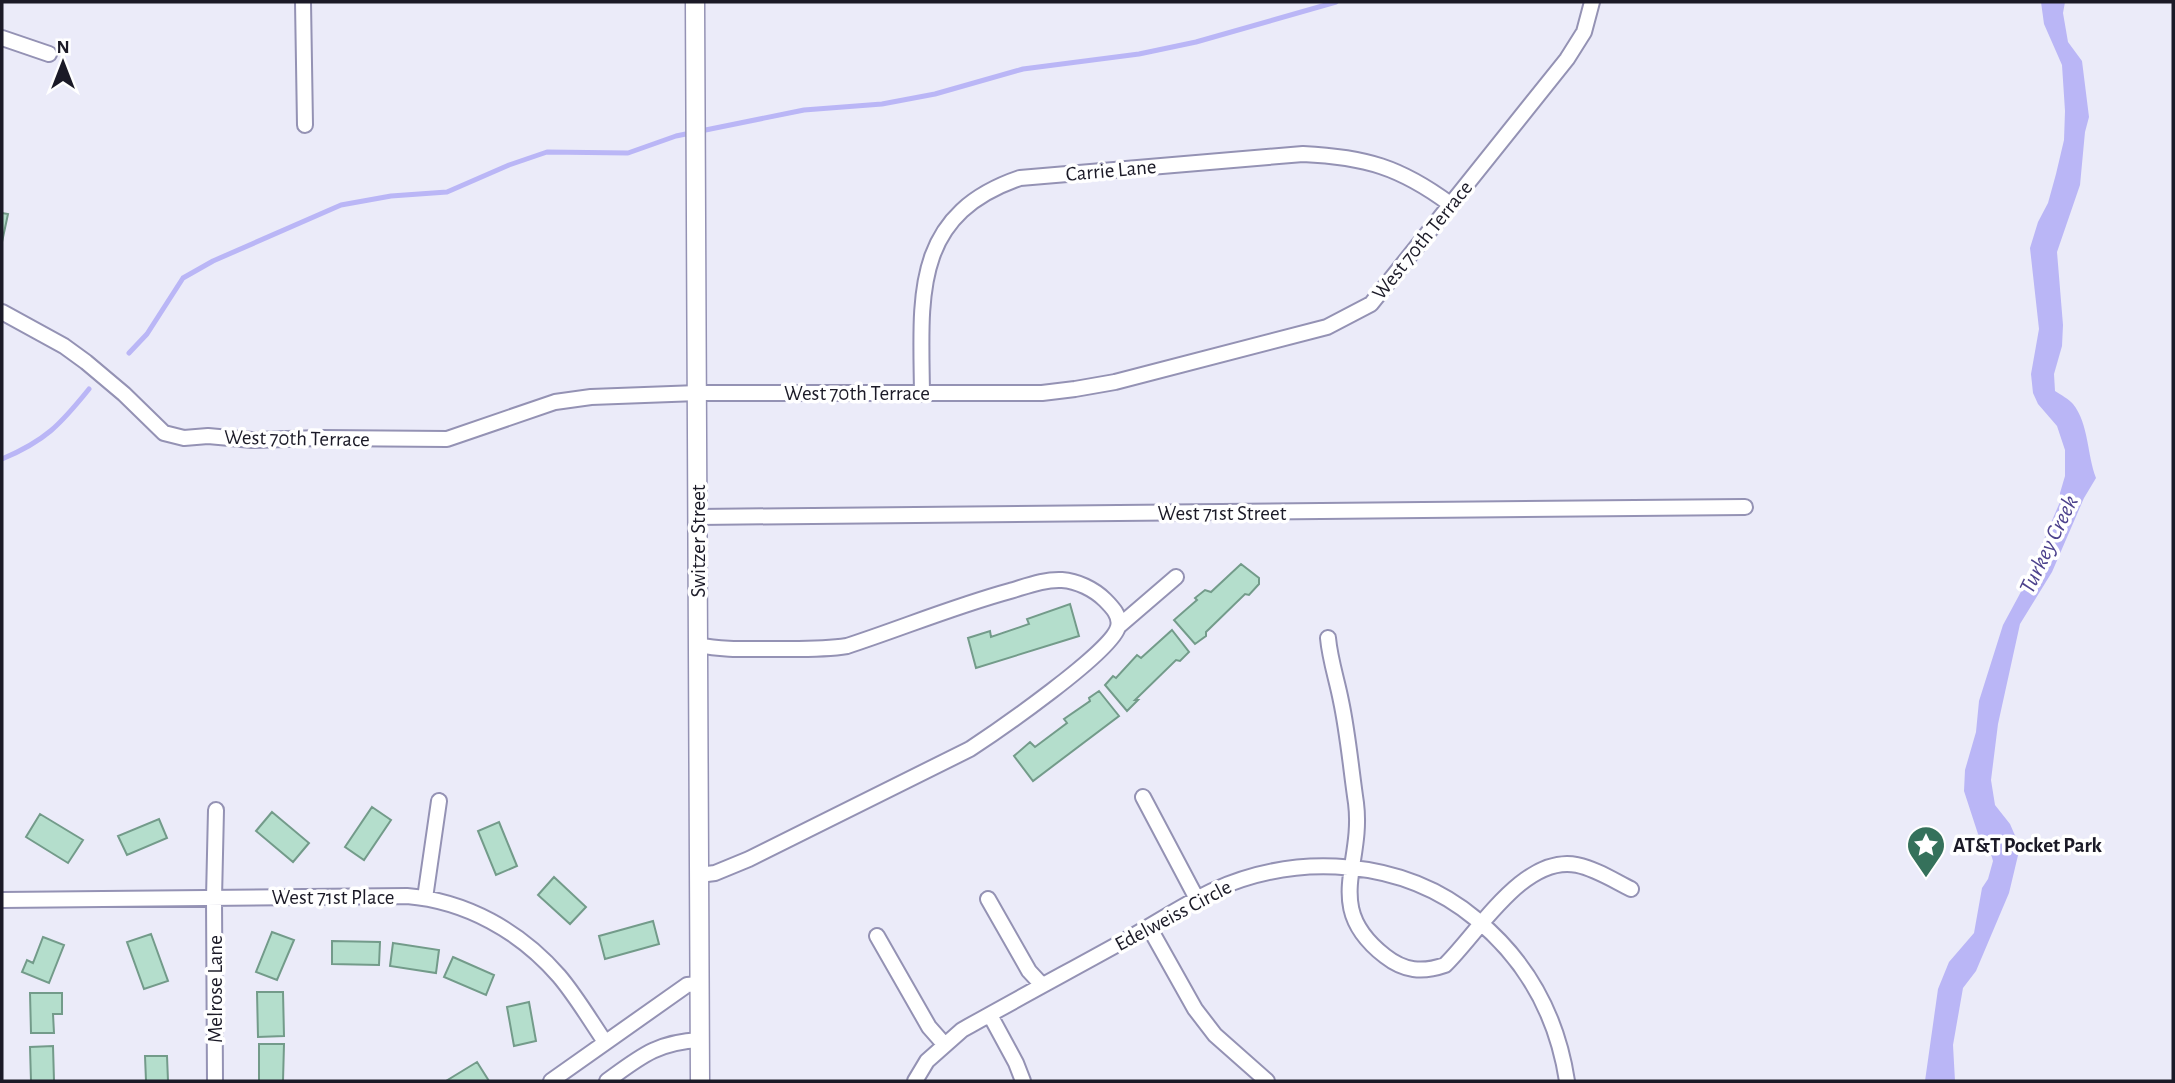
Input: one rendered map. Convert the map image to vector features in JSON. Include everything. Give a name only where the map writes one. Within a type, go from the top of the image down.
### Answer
[{"type":"street","points":[[303,2],[305,125]]},
{"type":"street","name":"Switzer Street","points":[[695,2],[700,1081]]},
{"type":"street","name":"West 70th Terrace","points":[[2,312],[64,346],[124,394],[164,433],[184,438],[447,439],[555,402],[591,397],[698,393],[1042,393],[1115,382],[1327,327],[1371,304],[1567,59],[1584,33],[1592,2]]},
{"type":"street","points":[[2,38],[48,54]]},
{"type":"street","name":"Carrie Lane","points":[[922,394],[921,308],[927,268],[950,223],[975,199],[1005,183],[1020,178],[1303,154],[1362,159],[1396,171],[1450,204]]},
{"type":"street","name":"West 71st Street","points":[[698,517],[1745,507]]},
{"type":"street","points":[[699,875],[715,873],[749,859],[970,749],[1001,729],[1081,667],[1113,637],[1119,626],[1176,577]]},
{"type":"street","points":[[698,645],[715,649],[838,647],[893,631],[985,598],[1042,582],[1062,580],[1082,584],[1102,597],[1117,614],[1119,626]]},
{"type":"street","points":[[1328,638],[1329,656],[1341,701],[1356,807],[1349,888],[1351,912],[1357,927],[1369,943],[1387,958],[1407,970],[1429,971],[1445,965],[1520,881],[1542,869],[1573,864],[1595,870],[1631,889]]},
{"type":"street","points":[[1143,797],[1197,899]]},
{"type":"street","points":[[425,898],[439,801]]},
{"type":"street","name":"Melrose Lane","points":[[215,1081],[216,810]]},
{"type":"street","name":"Edelweiss Circle","points":[[915,1081],[927,1060],[962,1030],[1197,899],[1259,873],[1293,867],[1352,867],[1370,869],[1417,883],[1438,893],[1482,924],[1505,945],[1537,989],[1556,1034],[1567,1081]]},
{"type":"street","name":"West 71st Place","points":[[2,900],[425,898],[453,905],[493,922],[529,946],[561,979],[605,1042]]},
{"type":"street","points":[[988,899],[1028,971],[1042,985]]},
{"type":"street","points":[[1149,927],[1195,1009],[1215,1035],[1267,1081]]},
{"type":"street","points":[[877,936],[929,1027],[944,1044]]},
{"type":"street","points":[[551,1081],[687,985],[699,984]]},
{"type":"street","points":[[990,1015],[1023,1081]]},
{"type":"street","points":[[607,1081],[658,1046],[700,1040]]},
{"type":"water","name":"Turkey Creek","points":[[2041,2],[2065,2],[2063,13],[2068,42],[2082,61],[2089,117],[2080,185],[2057,252],[2063,325],[2062,346],[2054,374],[2055,391],[2073,404],[2082,421],[2096,478],[2084,498],[2052,572],[2020,624],[1998,724],[1991,780],[1995,805],[2010,824],[2020,847],[2009,893],[1976,971],[1963,988],[1953,1045],[1955,1081],[1925,1081],[1938,989],[1949,962],[1974,933],[1982,888],[1988,879],[1993,861],[1989,847],[1978,834],[1964,791],[1965,770],[1976,732],[1979,701],[2003,625],[2023,588],[2060,502],[2065,476],[2065,450],[2057,426],[2038,404],[2033,393],[2031,374],[2039,329],[2030,248],[2056,174],[2064,140],[2065,111],[2062,65],[2044,24]]},
{"type":"building","points":[[2,213],[8,214],[2,242]]},
{"type":"building","points":[[1241,564],[1259,578],[1259,584],[1249,595],[1245,594],[1206,632],[1206,636],[1195,644],[1174,620],[1197,600],[1195,598],[1205,590],[1211,592]]},
{"type":"building","points":[[1070,604],[1079,636],[976,668],[968,638],[990,631],[991,637],[1029,624],[1027,619]]},
{"type":"building","points":[[1172,630],[1189,652],[1180,661],[1176,660],[1127,711],[1105,685],[1113,676],[1116,678],[1137,655],[1141,658]]},
{"type":"building","points":[[1099,691],[1119,716],[1033,781],[1014,756],[1030,742],[1035,747],[1067,723],[1064,719],[1090,701],[1089,698]]},
{"type":"building","points":[[372,807],[391,820],[364,860],[345,847]]},
{"type":"building","points":[[272,812],[309,843],[293,862],[256,831]]},
{"type":"building","points":[[40,814],[83,840],[68,863],[26,837]]},
{"type":"building","points":[[159,819],[167,838],[127,855],[118,836]]},
{"type":"building","points":[[499,822],[517,866],[496,875],[478,831]]},
{"type":"building","points":[[554,877],[586,907],[570,924],[538,895]]},
{"type":"building","points":[[653,921],[659,944],[605,959],[599,936]]},
{"type":"building","points":[[272,932],[294,940],[277,980],[256,972]]},
{"type":"building","points":[[151,934],[168,981],[144,989],[127,942]]},
{"type":"building","points":[[43,937],[64,945],[49,983],[22,972],[27,960],[33,963]]},
{"type":"building","points":[[332,941],[380,942],[379,965],[332,964]]},
{"type":"building","points":[[393,943],[439,950],[436,973],[390,966]]},
{"type":"building","points":[[453,957],[494,975],[486,995],[444,977]]},
{"type":"building","points":[[257,992],[283,992],[284,1036],[258,1037]]},
{"type":"building","points":[[30,993],[62,993],[62,1014],[53,1014],[54,1033],[31,1033]]},
{"type":"building","points":[[529,1002],[536,1041],[514,1046],[507,1007]]},
{"type":"building","points":[[259,1044],[284,1044],[283,1081],[259,1081]]},
{"type":"building","points":[[53,1046],[54,1081],[31,1081],[30,1047]]},
{"type":"building","points":[[145,1056],[167,1056],[168,1081],[146,1081]]},
{"type":"building","points":[[477,1062],[489,1081],[446,1081]]},
{"type":"waterway","points":[[129,353],[147,334],[183,278],[213,261],[341,205],[391,196],[447,192],[547,152],[628,153],[676,136],[804,110],[882,104],[935,94],[1023,69],[1139,54],[1196,42],[1336,2]]},
{"type":"waterway","points":[[2,459],[30,446],[51,431],[89,389]]},
{"type":"place","name":"AT&T Pocket Park","points":[[1926,879]]}]
